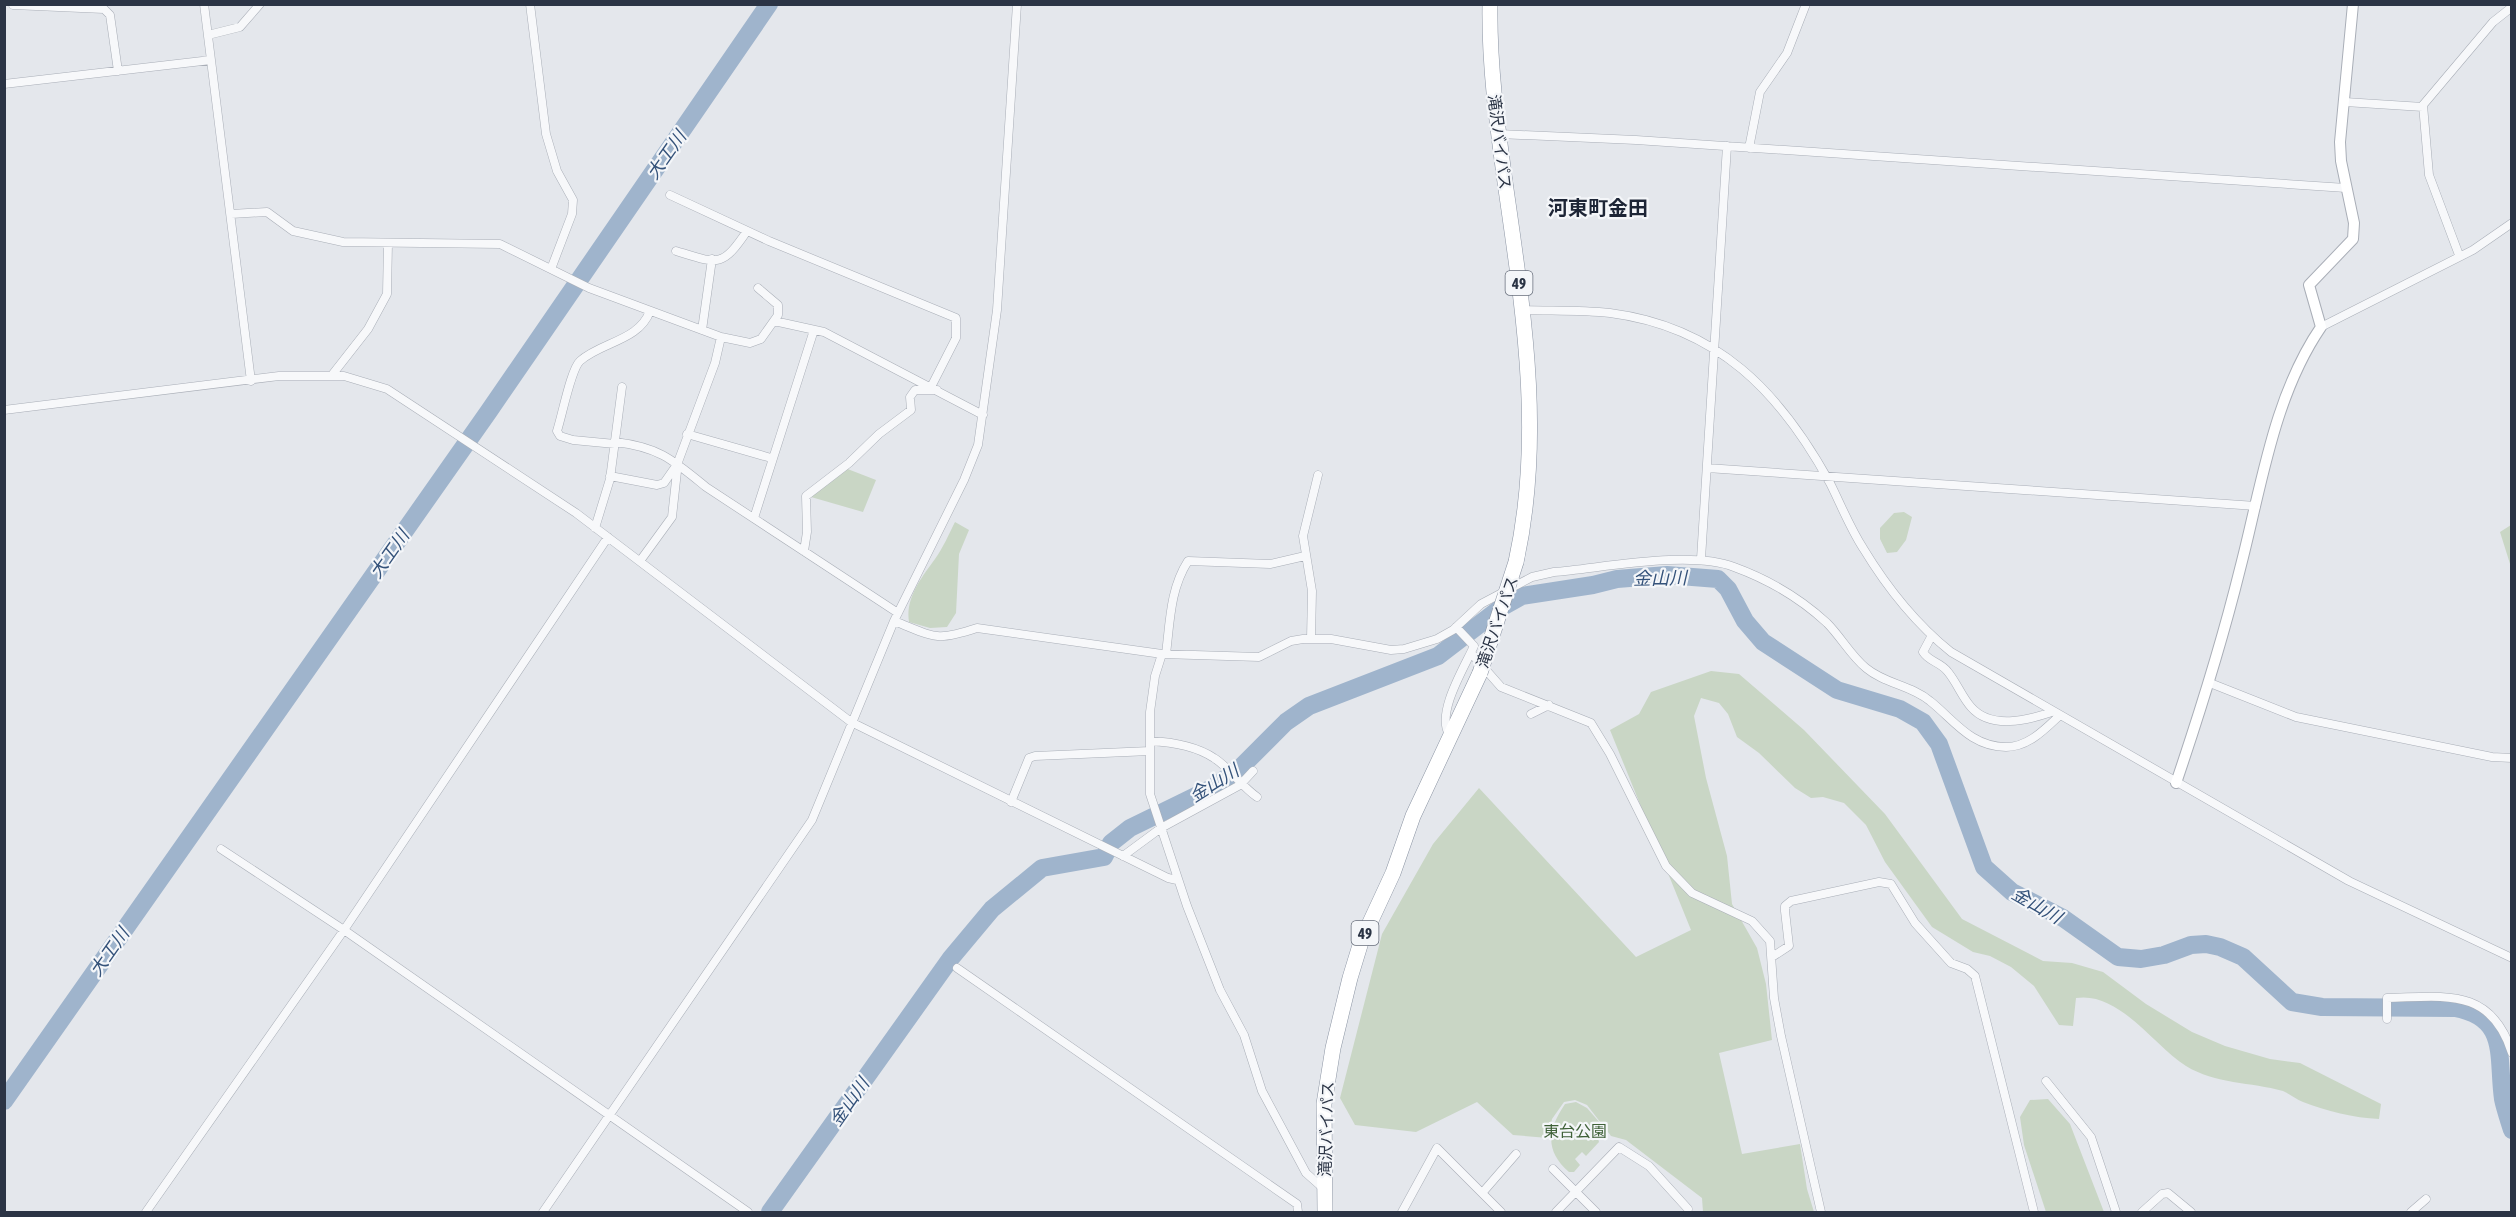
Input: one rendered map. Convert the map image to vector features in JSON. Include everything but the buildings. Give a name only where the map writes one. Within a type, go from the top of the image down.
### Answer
[{"type":"highway","name":"滝沢バイパス","points":[[1325,1212],[1324,1104],[1333,1048],[1350,978],[1361,942],[1393,873],[1413,816],[1480,673],[1516,562],[1526,516],[1531,457],[1530,386],[1523,310],[1490,60],[1490,4]]},
{"type":"street","points":[[204,4],[251,381]]},
{"type":"street","points":[[208,35],[240,27],[260,4]]},
{"type":"street","points":[[530,4],[546,134],[557,171],[573,200],[572,214],[551,269]]},
{"type":"street","points":[[543,1212],[612,1116],[812,820],[894,621],[964,480],[978,445],[996,310],[1017,4]]},
{"type":"street","points":[[1749,148],[1760,92],[1787,53],[1806,4]]},
{"type":"street","points":[[2321,327],[2309,285],[2353,239],[2354,223],[2346,188],[2340,142],[2346,102],[2353,4]]},
{"type":"street","points":[[13,5],[104,9],[110,15],[118,71]]},
{"type":"street","points":[[2459,255],[2429,175],[2423,107],[2440,81],[2493,22],[2511,8]]},
{"type":"street","points":[[4,84],[211,60]]},
{"type":"street","points":[[2346,102],[2423,107]]},
{"type":"street","points":[[1499,134],[1727,146],[2346,188]]},
{"type":"street","points":[[1701,559],[1727,146]]},
{"type":"street","points":[[670,195],[747,231],[956,318],[956,338],[934,388]]},
{"type":"street","points":[[231,214],[267,212],[293,231],[343,242],[500,244],[589,288],[721,337],[757,342],[778,315],[778,305],[758,288]]},
{"type":"street","points":[[2176,783],[2210,683],[2288,394],[2308,345],[2321,327],[2409,284],[2459,255],[2473,250],[2511,223]]},
{"type":"street","points":[[676,251],[712,260],[724,259],[731,255],[747,231]]},
{"type":"street","points":[[332,375],[368,329],[387,294],[388,243]]},
{"type":"street","points":[[702,330],[712,260]]},
{"type":"street","points":[[1523,310],[1610,313],[1669,326],[1715,350],[1756,379],[1798,429],[1826,476],[1863,548],[1931,636],[1957,656],[2349,881],[2511,958]]},
{"type":"street","points":[[650,311],[640,327],[580,361],[572,371],[557,431],[560,436],[573,440],[636,444],[678,462],[706,487],[898,613]]},
{"type":"street","points":[[774,321],[824,332],[983,415]]},
{"type":"street","points":[[754,518],[771,458],[814,330]]},
{"type":"street","points":[[640,561],[672,517],[678,462],[715,363],[721,337]]},
{"type":"street","points":[[4,410],[279,376],[344,376],[387,389],[596,528],[851,722],[1011,802],[1168,878],[1177,880]]},
{"type":"street","points":[[596,528],[610,476],[622,387]]},
{"type":"street","points":[[804,551],[807,532],[806,496],[911,410],[910,398],[915,390],[934,388]]},
{"type":"street","points":[[687,434],[771,458]]},
{"type":"street","points":[[610,476],[657,486],[664,483],[678,462]]},
{"type":"street","points":[[1707,468],[2256,506]]},
{"type":"street","points":[[1311,639],[1312,591],[1305,556],[1304,524],[1318,475]]},
{"type":"street","points":[[146,1212],[344,930],[608,537]]},
{"type":"street","points":[[1305,556],[1269,564],[1188,561],[1175,591],[1164,654],[1152,691],[1150,794],[1177,880],[1220,990],[1244,1035],[1265,1099],[1306,1173],[1324,1189]]},
{"type":"street","points":[[894,621],[936,637],[956,636],[977,628],[1164,654],[1259,657],[1291,641],[1311,639],[1331,639],[1390,650],[1404,649],[1437,639],[1456,627],[1481,604],[1532,577],[1554,572],[1701,559],[1733,567],[1788,594],[1826,623],[1864,667],[1878,676],[1912,689],[1930,701],[1957,728],[1989,745],[2015,746],[2031,740],[2055,714]]},
{"type":"street","points":[[1452,737],[1447,732],[1446,707],[1474,646],[1456,627]]},
{"type":"street","points":[[1931,636],[1923,652],[1926,657],[1945,668],[1972,708],[1980,715],[2007,721],[2055,714]]},
{"type":"street","points":[[1471,652],[1501,687],[1591,723],[1610,754],[1665,866],[1678,881],[1708,902],[1758,925],[1770,941],[1774,998],[1781,1036],[1821,1212]]},
{"type":"street","points":[[2210,683],[2296,717],[2492,757],[2511,758]]},
{"type":"street","points":[[1531,714],[1549,705]]},
{"type":"street","points":[[1150,741],[1167,742],[1214,758],[1240,785],[1257,797]]},
{"type":"street","points":[[1011,802],[1029,758],[1150,751]]},
{"type":"street","points":[[1123,856],[1161,828],[1240,785],[1253,771]]},
{"type":"street","points":[[220,849],[344,930],[748,1212]]},
{"type":"street","points":[[1772,957],[1789,946],[1785,906],[1791,902],[1879,882],[1891,884],[1915,923],[1951,963],[1967,969],[1975,976],[2034,1212]]},
{"type":"street","points":[[957,968],[1297,1204],[1298,1212]]},
{"type":"street","points":[[2387,1019],[2387,998],[2458,998],[2472,1001],[2497,1023],[2511,1053]]},
{"type":"street","points":[[2046,1081],[2091,1137],[2116,1212]]},
{"type":"street","points":[[1556,1212],[1619,1147],[1649,1166],[1688,1209]]},
{"type":"street","points":[[1402,1212],[1437,1148],[1501,1212]]},
{"type":"street","points":[[1483,1192],[1516,1154]]},
{"type":"street","points":[[1552,1169],[1596,1212]]},
{"type":"street","points":[[2142,1212],[2162,1194],[2168,1193],[2191,1212]]},
{"type":"street","points":[[2410,1212],[2426,1199]]},
{"type":"green space","points":[[845,468],[876,480],[863,512],[811,497]]},
{"type":"green space","points":[[1904,512],[1912,517],[1906,540],[1897,552],[1887,553],[1880,539],[1880,528],[1894,513]]},
{"type":"green space","points":[[955,522],[969,530],[959,554],[956,613],[947,627],[930,628],[909,622],[908,613],[912,596],[941,550]]},
{"type":"green space","points":[[2511,525],[2511,567],[2500,532]]},
{"type":"green space","points":[[1711,671],[1739,674],[1804,730],[1885,814],[1962,919],[2043,961],[2072,963],[2103,972],[2146,1004],[2192,1032],[2225,1046],[2270,1059],[2300,1063],[2381,1104],[2379,1119],[2331,1111],[2303,1102],[2283,1091],[2197,1072],[2174,1057],[2121,1011],[2092,998],[2076,998],[2073,1026],[2059,1025],[2034,986],[2011,967],[1990,956],[1973,952],[1932,927],[1885,862],[1866,825],[1844,803],[1823,797],[1811,798],[1795,788],[1759,753],[1737,737],[1728,714],[1719,703],[1701,698],[1694,716],[1706,778],[1727,856],[1732,904],[1757,948],[1766,984],[1772,1040],[1719,1053],[1742,1154],[1800,1144],[1807,1189],[1814,1212],[1703,1212],[1702,1198],[1626,1140],[1611,1136],[1587,1105],[1575,1100],[1564,1102],[1552,1119],[1548,1138],[1513,1135],[1477,1102],[1416,1132],[1355,1125],[1340,1098],[1382,934],[1433,844],[1479,788],[1636,957],[1691,930],[1610,730],[1639,714],[1651,692]]},
{"type":"green space","points":[[2048,1099],[2070,1124],[2104,1212],[2046,1212],[2024,1145],[2020,1117],[2030,1100]]},
{"type":"green space","name":"東台公園","points":[[1576,1102],[1587,1108],[1608,1132],[1604,1135],[1600,1132],[1597,1135],[1599,1142],[1586,1156],[1582,1152],[1575,1159],[1580,1165],[1574,1172],[1569,1172],[1555,1156],[1551,1139],[1555,1122],[1565,1104]]},
{"type":"waterway","name":"大工川","points":[[4,1101],[489,411],[769,4]]},
{"type":"waterway","name":"金山川","points":[[770,1212],[951,958],[992,909],[1042,868],[1104,857],[1111,843],[1130,828],[1214,787],[1241,767],[1286,722],[1309,706],[1438,656],[1502,607],[1522,596],[1617,579],[1667,575],[1718,579],[1728,589],[1745,621],[1763,642],[1837,690],[1900,709],[1923,722],[1939,744],[1984,867],[2012,892],[2063,918],[2118,957],[2141,959],[2164,955],[2191,945],[2206,944],[2220,947],[2243,957],[2292,1002],[2322,1007],[2455,1008],[2472,1013],[2484,1020],[2497,1041],[2503,1099],[2512,1130]]},
{"type":"district","name":"河東町金田","points":[[1598,207]]}]
